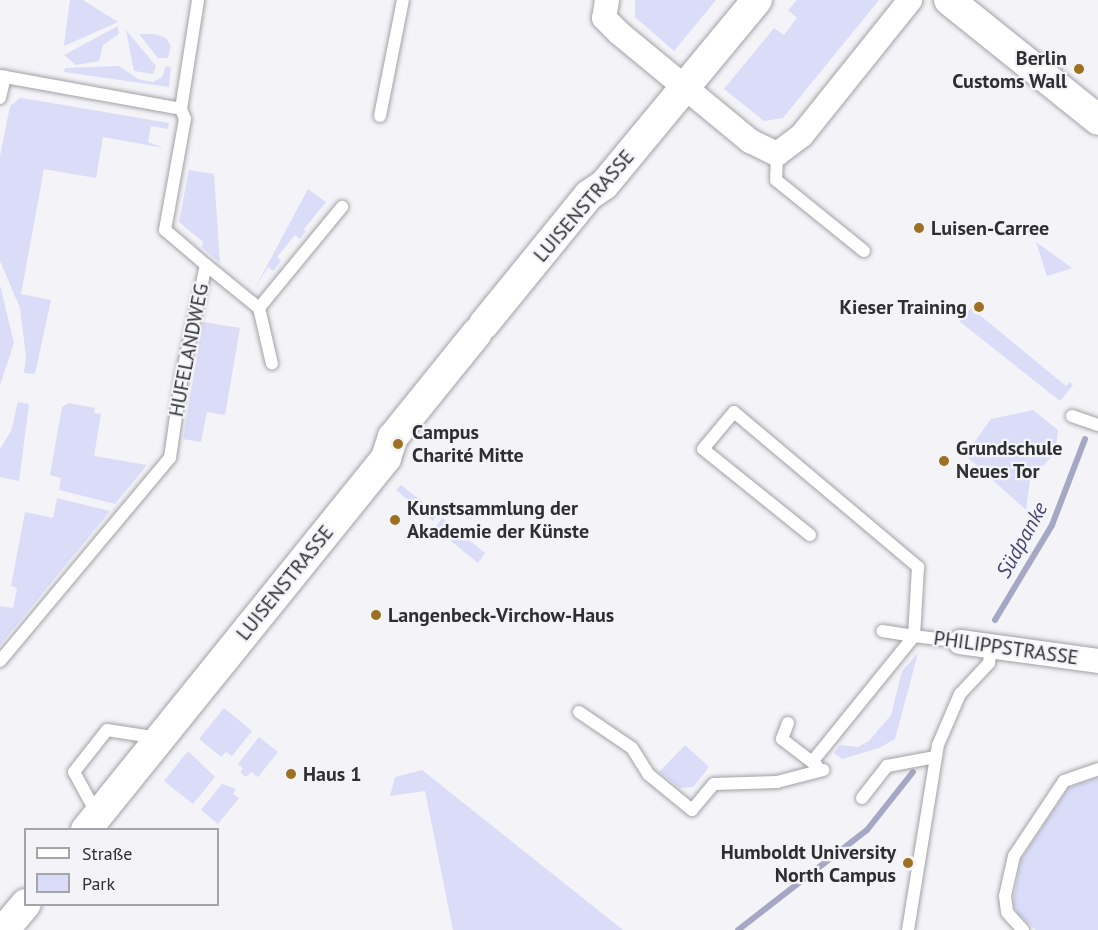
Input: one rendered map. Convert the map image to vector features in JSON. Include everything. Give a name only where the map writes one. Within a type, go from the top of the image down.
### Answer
[{"type":"street","points":[[608,0],[604,18],[750,141],[777,154],[802,135],[910,0]]},
{"type":"street","name":"LUISENSTRASSE","points":[[92,823],[386,458],[393,437],[480,329],[589,195],[604,185],[758,0]]},
{"type":"street","points":[[949,0],[1098,120]]},
{"type":"street","name":"PHILIPPSTRASSE","points":[[960,642],[1098,661]]},
{"type":"street","points":[[4,930],[24,906]]},
{"type":"lane","name":"HUFELANDWEG","points":[[0,662],[170,458],[182,375],[206,265],[165,230],[185,119],[181,109],[198,0]]},
{"type":"lane","points":[[380,116],[403,0]]},
{"type":"lane","points":[[0,98],[2,76],[181,109]]},
{"type":"lane","points":[[777,154],[777,180],[864,251]]},
{"type":"lane","points":[[260,308],[342,207]]},
{"type":"lane","points":[[206,265],[260,308],[272,364]]},
{"type":"lane","points":[[810,535],[703,449],[734,412],[918,567],[914,636],[812,762]]},
{"type":"lane","points":[[1071,416],[1098,425]]},
{"type":"lane","name":"PHILIPPSTRASSE","points":[[882,631],[960,642]]},
{"type":"lane","points":[[908,930],[920,876],[938,745],[960,694],[989,663],[991,646]]},
{"type":"lane","points":[[579,712],[632,748],[648,774],[692,810],[714,784],[777,782],[823,770],[782,739],[788,723]]},
{"type":"lane","points":[[92,823],[74,772],[107,730],[159,739]]},
{"type":"lane","points":[[862,798],[887,766],[935,757]]},
{"type":"lane","points":[[1023,930],[1007,912],[1005,896],[1014,856],[1064,781],[1098,769]]},
{"type":"green space","points":[[70,0],[83,0],[118,22],[64,46]]},
{"type":"green space","points":[[635,0],[716,0],[674,51],[635,17]]},
{"type":"green space","points":[[797,0],[879,0],[783,118],[764,121],[724,89],[774,28],[784,35],[797,18],[788,10]]},
{"type":"green space","points":[[118,26],[119,34],[103,45],[99,61],[76,65],[64,55]]},
{"type":"green space","points":[[126,30],[156,66],[153,74],[134,71]]},
{"type":"green space","points":[[139,34],[155,34],[166,38],[171,46],[168,58],[158,58]]},
{"type":"green space","points":[[119,66],[138,79],[153,82],[162,77],[166,66],[171,67],[169,87],[64,72],[65,68]]},
{"type":"green space","points":[[20,98],[169,123],[168,129],[151,126],[148,142],[164,148],[103,137],[96,178],[44,169],[21,294],[51,300],[35,374],[24,373],[26,356],[20,308],[0,261],[0,156],[10,106]]},
{"type":"green space","points":[[189,170],[214,174],[220,263],[202,247],[203,242],[179,222]]},
{"type":"green space","points":[[308,189],[326,202],[304,229],[306,231],[300,239],[295,235],[277,257],[281,261],[273,271],[268,267],[255,288]]},
{"type":"green space","points":[[1036,242],[1072,268],[1047,276]]},
{"type":"green space","points":[[0,285],[14,343],[0,385]]},
{"type":"green space","points":[[971,308],[1066,386],[1070,382],[1073,385],[1060,401],[959,321]]},
{"type":"green space","points":[[203,322],[240,328],[225,415],[207,412],[201,442],[183,439]]},
{"type":"green space","points":[[18,402],[29,404],[19,481],[0,477],[0,449],[11,431]]},
{"type":"green space","points":[[68,403],[95,408],[94,413],[101,414],[94,456],[147,465],[115,504],[59,490],[61,478],[50,475],[62,407]]},
{"type":"green space","points":[[1033,410],[1058,430],[1055,453],[1043,466],[1032,466],[1026,510],[965,455],[991,419]]},
{"type":"green space","points":[[401,485],[438,514],[433,521],[396,490]]},
{"type":"green space","points":[[57,498],[110,511],[0,645],[0,606],[13,608],[17,588],[11,586],[25,512],[53,518]]},
{"type":"green space","points":[[442,518],[485,553],[478,563],[435,528]]},
{"type":"green space","points":[[918,653],[895,739],[879,748],[842,759],[834,753],[840,745],[858,747],[869,741],[891,715],[902,671]]},
{"type":"green space","points":[[224,708],[252,731],[232,756],[226,752],[221,757],[199,739]]},
{"type":"green space","points":[[259,737],[278,752],[258,777],[251,772],[246,777],[240,772],[243,768],[238,764]]},
{"type":"green space","points":[[685,745],[709,767],[693,787],[680,788],[659,772]]},
{"type":"green space","points":[[188,751],[215,777],[193,804],[164,781]]},
{"type":"green space","points":[[422,770],[623,930],[453,930],[425,791],[390,796],[395,777]]},
{"type":"green space","points":[[1098,777],[1098,930],[1036,930],[1018,914],[1013,903],[1021,859],[1068,788]]},
{"type":"green space","points":[[222,784],[236,789],[233,794],[239,798],[218,824],[201,810]]},
{"type":"waterway","name":"Südpanke","points":[[995,620],[1052,525],[1085,439]]},
{"type":"waterway","name":"Südpanke","points":[[738,930],[867,830],[913,772]]},
{"type":"place","name":"Berlin Customs Wall","points":[[1079,69]]},
{"type":"place","name":"Luisen-Carree","points":[[919,228]]},
{"type":"place","name":"Kieser Training","points":[[979,307]]},
{"type":"place","name":"Campus Charité Mitte","points":[[398,444]]},
{"type":"place","name":"Grundschule Neues Tor","points":[[944,461]]},
{"type":"place","name":"Kunstsammlung der Akademie der Künste","points":[[395,520]]},
{"type":"place","name":"Langenbeck-Virchow-Haus","points":[[376,615]]},
{"type":"place","name":"Haus 1","points":[[291,774]]},
{"type":"place","name":"Humboldt University North Campus","points":[[908,863]]}]
